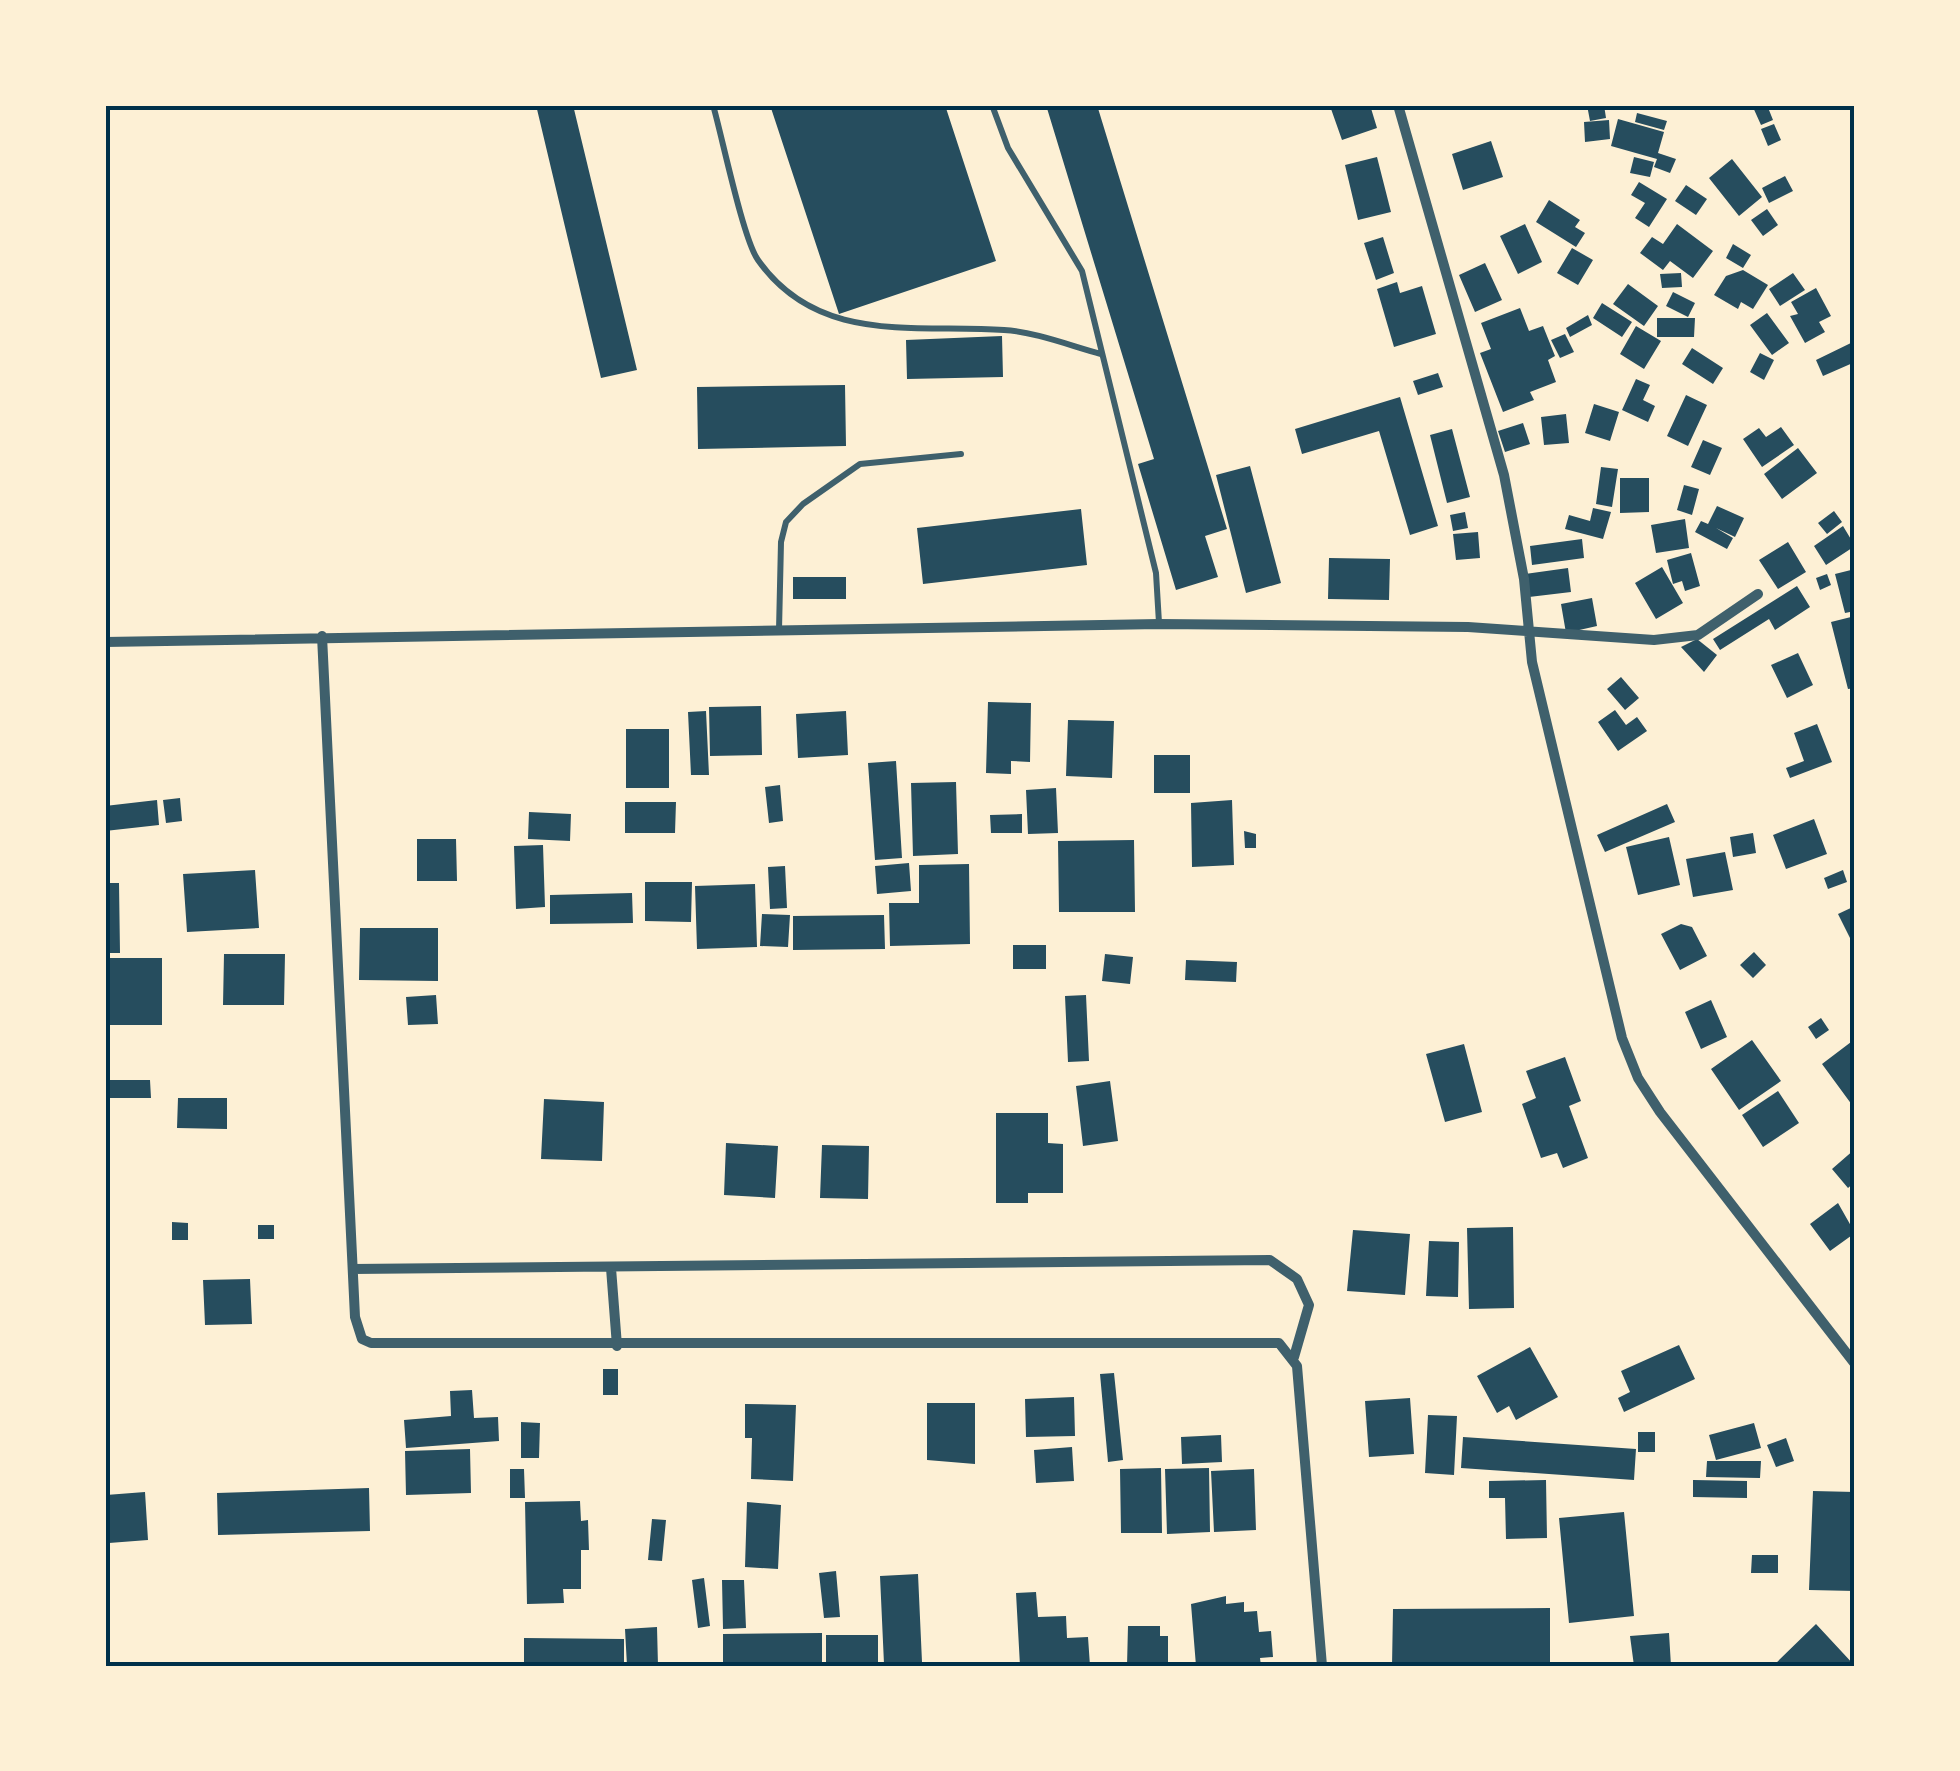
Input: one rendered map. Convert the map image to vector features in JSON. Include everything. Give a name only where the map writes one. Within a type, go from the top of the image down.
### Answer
[{"type":"street","points":[[1398,105],[1504,475],[1524,578],[1528,633],[1622,1038],[1638,1078],[1855,1364]]},
{"type":"street","points":[[105,642],[1158,624],[1468,628],[1654,640],[1698,636],[1758,594]]},
{"type":"street","points":[[322,636],[352,1269],[355,1317],[362,1339],[371,1343],[616,1346],[1270,1340],[1294,1357]]},
{"type":"street","points":[[352,1269],[1270,1260],[1297,1279],[1309,1305],[1294,1357],[1322,1666]]},
{"type":"street","points":[[611,1268],[616,1346]]},
{"type":"lane","points":[[713,105],[756,258],[788,292],[828,318],[863,328],[1009,330],[1102,354]]},
{"type":"lane","points":[[992,105],[1008,148],[1082,272],[1156,573],[1158,624]]},
{"type":"lane","points":[[778,630],[781,542],[786,522],[802,504],[860,464],[961,454]]},
{"type":"building","points":[[536,105],[573,105],[637,370],[601,378]]},
{"type":"building","points":[[770,105],[945,105],[996,261],[839,314]]},
{"type":"building","points":[[1046,105],[1097,105],[1227,529],[1205,536],[1218,577],[1176,590],[1138,464],[1154,459]]},
{"type":"building","points":[[1370,105],[1377,128],[1342,140],[1330,106]]},
{"type":"building","points":[[1587,105],[1604,105],[1606,118],[1590,121]]},
{"type":"building","points":[[1752,105],[1767,105],[1773,120],[1761,125]]},
{"type":"building","points":[[1637,113],[1667,121],[1664,130],[1635,122]]},
{"type":"building","points":[[1618,119],[1664,132],[1658,153],[1676,159],[1670,173],[1654,167],[1657,159],[1611,146]]},
{"type":"building","points":[[1609,120],[1610,139],[1585,142],[1584,122]]},
{"type":"building","points":[[1774,124],[1781,140],[1768,146],[1761,129]]},
{"type":"building","points":[[1491,141],[1503,177],[1463,190],[1452,154]]},
{"type":"building","points":[[1377,157],[1391,212],[1358,220],[1345,165]]},
{"type":"building","points":[[1634,157],[1654,162],[1650,177],[1630,173]]},
{"type":"building","points":[[1732,159],[1762,197],[1739,216],[1709,178]]},
{"type":"building","points":[[1785,176],[1793,191],[1769,203],[1762,188]]},
{"type":"building","points":[[1639,182],[1667,199],[1649,227],[1635,218],[1645,203],[1631,195]]},
{"type":"building","points":[[1686,185],[1707,199],[1696,215],[1675,201]]},
{"type":"building","points":[[1549,200],[1580,220],[1575,227],[1585,233],[1576,247],[1536,222]]},
{"type":"building","points":[[1767,209],[1778,225],[1763,236],[1751,220]]},
{"type":"building","points":[[1525,224],[1542,262],[1518,274],[1500,236]]},
{"type":"building","points":[[1677,224],[1713,251],[1693,278],[1670,261],[1663,270],[1640,253],[1652,237],[1663,244]]},
{"type":"building","points":[[1383,237],[1394,273],[1376,280],[1364,243]]},
{"type":"building","points":[[1733,244],[1751,255],[1743,268],[1726,258]]},
{"type":"building","points":[[1572,248],[1593,260],[1578,285],[1557,273]]},
{"type":"building","points":[[1485,263],[1502,300],[1475,312],[1459,275]]},
{"type":"building","points":[[1743,270],[1768,285],[1753,309],[1741,302],[1738,309],[1714,295],[1726,276]]},
{"type":"building","points":[[1681,273],[1682,287],[1662,288],[1660,274]]},
{"type":"building","points":[[1793,273],[1805,290],[1780,306],[1769,289]]},
{"type":"building","points":[[1397,282],[1400,293],[1422,286],[1436,334],[1394,347],[1377,289]]},
{"type":"building","points":[[1628,284],[1658,306],[1644,326],[1613,304]]},
{"type":"building","points":[[1816,288],[1831,316],[1819,322],[1825,332],[1805,343],[1790,316],[1798,314],[1791,302]]},
{"type":"building","points":[[1673,292],[1695,303],[1688,317],[1666,306]]},
{"type":"building","points":[[1602,303],[1632,322],[1622,337],[1593,318]]},
{"type":"building","points":[[1520,308],[1529,331],[1543,326],[1555,356],[1548,360],[1556,382],[1530,392],[1534,400],[1503,412],[1480,353],[1491,349],[1481,323]]},
{"type":"building","points":[[1767,313],[1789,343],[1772,355],[1750,325]]},
{"type":"building","points":[[1588,315],[1592,325],[1570,337],[1566,328]]},
{"type":"building","points":[[1657,318],[1695,318],[1694,337],[1657,337]]},
{"type":"building","points":[[1636,326],[1661,341],[1644,369],[1620,354]]},
{"type":"building","points":[[1565,334],[1574,352],[1560,358],[1551,340]]},
{"type":"building","points":[[1002,336],[1003,377],[907,379],[906,340]]},
{"type":"building","points":[[1855,341],[1855,362],[1823,376],[1816,360]]},
{"type":"building","points":[[1692,348],[1723,368],[1713,384],[1682,364]]},
{"type":"building","points":[[1760,353],[1774,360],[1764,380],[1750,372]]},
{"type":"building","points":[[1438,373],[1443,387],[1418,395],[1413,381]]},
{"type":"building","points":[[1636,379],[1650,385],[1643,400],[1655,406],[1648,422],[1622,410]]},
{"type":"building","points":[[845,385],[846,446],[698,449],[697,387]]},
{"type":"building","points":[[1686,395],[1707,405],[1688,446],[1667,436]]},
{"type":"building","points":[[1400,397],[1438,526],[1410,535],[1379,431],[1302,454],[1295,429]]},
{"type":"building","points":[[1594,404],[1619,412],[1610,441],[1585,433]]},
{"type":"building","points":[[1566,414],[1569,443],[1544,445],[1541,417]]},
{"type":"building","points":[[1523,423],[1530,444],[1505,452],[1498,431]]},
{"type":"building","points":[[1781,427],[1794,445],[1762,467],[1743,439],[1759,428],[1766,437]]},
{"type":"building","points":[[1452,429],[1470,497],[1447,503],[1430,435]]},
{"type":"building","points":[[1703,440],[1722,448],[1710,475],[1691,467]]},
{"type":"building","points":[[1798,448],[1817,473],[1782,499],[1764,474]]},
{"type":"building","points":[[1250,466],[1281,583],[1246,593],[1216,475]]},
{"type":"building","points":[[1601,467],[1618,469],[1612,507],[1596,504]]},
{"type":"building","points":[[1620,478],[1649,478],[1649,512],[1620,513]]},
{"type":"building","points":[[1684,485],[1699,489],[1692,515],[1677,510]]},
{"type":"building","points":[[1717,506],[1744,518],[1735,537],[1716,528],[1733,538],[1727,549],[1695,532],[1701,521],[1708,524]]},
{"type":"building","points":[[1593,508],[1611,512],[1603,539],[1565,529],[1569,515],[1590,521]]},
{"type":"building","points":[[1081,509],[1087,565],[923,584],[917,528]]},
{"type":"building","points":[[1834,511],[1842,522],[1827,534],[1818,523]]},
{"type":"building","points":[[1465,512],[1468,528],[1453,531],[1450,515]]},
{"type":"building","points":[[1685,519],[1689,548],[1656,553],[1651,525]]},
{"type":"building","points":[[1843,526],[1855,546],[1826,565],[1814,546]]},
{"type":"building","points":[[1478,532],[1480,558],[1456,560],[1453,534]]},
{"type":"building","points":[[1582,539],[1584,558],[1532,565],[1530,546]]},
{"type":"building","points":[[1788,542],[1806,572],[1778,589],[1759,560]]},
{"type":"building","points":[[1691,553],[1700,586],[1685,591],[1682,581],[1673,584],[1667,560]]},
{"type":"building","points":[[1329,558],[1390,559],[1389,600],[1328,599]]},
{"type":"building","points":[[1662,567],[1683,603],[1656,619],[1635,583]]},
{"type":"building","points":[[1568,568],[1571,592],[1529,597],[1525,574]]},
{"type":"building","points":[[1855,569],[1855,611],[1845,613],[1835,574]]},
{"type":"building","points":[[1827,574],[1831,585],[1820,590],[1816,578]]},
{"type":"building","points":[[793,577],[846,577],[846,599],[793,599]]},
{"type":"building","points":[[1797,586],[1810,607],[1775,630],[1769,619],[1720,650],[1713,639]]},
{"type":"building","points":[[1592,598],[1597,626],[1566,633],[1561,604]]},
{"type":"building","points":[[1855,616],[1855,688],[1848,689],[1831,622]]},
{"type":"building","points":[[1697,639],[1717,655],[1704,672],[1681,647]]},
{"type":"building","points":[[1798,653],[1813,685],[1787,698],[1771,665]]},
{"type":"building","points":[[1621,677],[1639,698],[1625,710],[1607,689]]},
{"type":"building","points":[[988,702],[1031,703],[1030,762],[1011,761],[1011,774],[986,773]]},
{"type":"building","points":[[761,706],[762,755],[710,756],[709,707]]},
{"type":"building","points":[[1615,710],[1626,725],[1637,717],[1647,731],[1618,751],[1598,722]]},
{"type":"building","points":[[706,711],[709,775],[691,775],[688,712]]},
{"type":"building","points":[[846,711],[848,755],[798,758],[796,714]]},
{"type":"building","points":[[1068,720],[1114,721],[1112,778],[1066,776]]},
{"type":"building","points":[[1817,724],[1832,762],[1790,778],[1786,768],[1804,761],[1794,733]]},
{"type":"building","points":[[626,729],[669,729],[669,788],[626,788]]},
{"type":"building","points":[[1154,755],[1190,755],[1190,793],[1154,793]]},
{"type":"building","points":[[896,761],[902,858],[875,860],[868,763]]},
{"type":"building","points":[[956,782],[958,854],[913,856],[911,783]]},
{"type":"building","points":[[780,785],[783,821],[769,823],[765,787]]},
{"type":"building","points":[[1056,788],[1058,833],[1028,834],[1026,790]]},
{"type":"building","points":[[180,798],[182,821],[166,823],[163,800]]},
{"type":"building","points":[[157,800],[159,825],[105,831],[105,806]]},
{"type":"building","points":[[1232,800],[1234,865],[1192,867],[1191,803]]},
{"type":"building","points":[[625,802],[676,802],[675,833],[625,833]]},
{"type":"building","points":[[1667,804],[1675,822],[1605,852],[1597,835]]},
{"type":"building","points":[[529,812],[571,814],[570,841],[528,839]]},
{"type":"building","points":[[1022,814],[1022,833],[991,833],[990,815]]},
{"type":"building","points":[[1814,819],[1827,854],[1786,869],[1773,835]]},
{"type":"building","points":[[1244,831],[1256,834],[1256,848],[1245,848]]},
{"type":"building","points":[[1753,833],[1756,853],[1733,857],[1730,837]]},
{"type":"building","points":[[1669,837],[1680,885],[1638,895],[1626,847]]},
{"type":"building","points":[[417,839],[456,839],[457,881],[417,881]]},
{"type":"building","points":[[1134,840],[1135,912],[1059,912],[1058,841]]},
{"type":"building","points":[[543,845],[545,907],[516,909],[514,846]]},
{"type":"building","points":[[1725,852],[1733,890],[1693,897],[1686,859]]},
{"type":"building","points":[[909,863],[911,891],[877,894],[875,866]]},
{"type":"building","points":[[969,864],[970,944],[890,946],[889,903],[919,903],[919,865]]},
{"type":"building","points":[[785,866],[787,908],[770,909],[768,867]]},
{"type":"building","points":[[255,870],[259,928],[187,932],[183,874]]},
{"type":"building","points":[[1843,870],[1847,882],[1828,889],[1824,878]]},
{"type":"building","points":[[645,882],[692,882],[691,922],[645,921]]},
{"type":"building","points":[[105,883],[119,883],[120,953],[105,953]]},
{"type":"building","points":[[755,884],[757,947],[697,949],[695,886]]},
{"type":"building","points":[[632,893],[633,923],[550,924],[550,895]]},
{"type":"building","points":[[1855,906],[1855,948],[1838,914]]},
{"type":"building","points":[[762,914],[790,915],[788,947],[760,946]]},
{"type":"building","points":[[884,915],[885,949],[793,950],[793,916]]},
{"type":"building","points":[[1681,924],[1692,927],[1707,956],[1680,970],[1661,934]]},
{"type":"building","points":[[360,928],[438,928],[438,981],[359,980]]},
{"type":"building","points":[[1013,945],[1046,945],[1046,969],[1013,969]]},
{"type":"building","points":[[1754,952],[1766,965],[1753,978],[1740,965]]},
{"type":"building","points":[[224,954],[285,954],[284,1005],[223,1005]]},
{"type":"building","points":[[1105,954],[1133,957],[1130,984],[1102,981]]},
{"type":"building","points":[[105,958],[162,958],[162,1025],[105,1025]]},
{"type":"building","points":[[1186,960],[1237,962],[1236,982],[1185,980]]},
{"type":"building","points":[[436,995],[438,1024],[408,1025],[406,997]]},
{"type":"building","points":[[1086,995],[1089,1061],[1068,1062],[1065,996]]},
{"type":"building","points":[[1711,1000],[1727,1037],[1701,1049],[1685,1012]]},
{"type":"building","points":[[1821,1018],[1829,1030],[1816,1039],[1808,1027]]},
{"type":"building","points":[[1855,1039],[1855,1109],[1822,1064]]},
{"type":"building","points":[[1752,1040],[1781,1081],[1739,1110],[1711,1069]]},
{"type":"building","points":[[1464,1044],[1482,1112],[1445,1122],[1426,1054]]},
{"type":"building","points":[[1565,1057],[1581,1101],[1569,1106],[1588,1158],[1563,1168],[1557,1153],[1541,1158],[1522,1104],[1536,1098],[1526,1071]]},
{"type":"building","points":[[105,1080],[150,1080],[151,1098],[105,1098]]},
{"type":"building","points":[[1110,1081],[1118,1141],[1083,1146],[1076,1086]]},
{"type":"building","points":[[1778,1091],[1799,1123],[1763,1147],[1742,1115]]},
{"type":"building","points":[[178,1098],[227,1098],[227,1129],[177,1128]]},
{"type":"building","points":[[544,1099],[604,1102],[602,1161],[541,1159]]},
{"type":"building","points":[[996,1113],[1048,1113],[1048,1143],[1063,1144],[1063,1193],[1028,1193],[1028,1203],[996,1203]]},
{"type":"building","points":[[726,1143],[778,1146],[775,1198],[724,1195]]},
{"type":"building","points":[[822,1145],[869,1146],[868,1199],[820,1198]]},
{"type":"building","points":[[1855,1149],[1855,1182],[1848,1188],[1832,1169]]},
{"type":"building","points":[[1838,1203],[1855,1233],[1830,1251],[1810,1224]]},
{"type":"building","points":[[172,1222],[188,1223],[188,1240],[172,1240]]},
{"type":"building","points":[[258,1225],[274,1225],[274,1239],[258,1239]]},
{"type":"building","points":[[1513,1227],[1514,1308],[1469,1309],[1467,1228]]},
{"type":"building","points":[[1353,1230],[1410,1234],[1405,1295],[1347,1291]]},
{"type":"building","points":[[1429,1241],[1459,1242],[1458,1297],[1426,1296]]},
{"type":"building","points":[[250,1279],[252,1324],[205,1325],[203,1280]]},
{"type":"building","points":[[1679,1345],[1695,1379],[1624,1412],[1618,1398],[1630,1392],[1621,1371]]},
{"type":"building","points":[[1530,1347],[1558,1397],[1516,1420],[1509,1406],[1497,1413],[1477,1376]]},
{"type":"building","points":[[603,1369],[618,1369],[618,1395],[603,1395]]},
{"type":"building","points":[[1114,1373],[1123,1460],[1108,1462],[1100,1374]]},
{"type":"building","points":[[472,1390],[474,1418],[498,1417],[499,1441],[406,1448],[404,1420],[451,1416],[450,1391]]},
{"type":"building","points":[[1074,1397],[1075,1436],[1026,1437],[1025,1399]]},
{"type":"building","points":[[1410,1398],[1414,1454],[1369,1457],[1365,1401]]},
{"type":"building","points":[[927,1403],[975,1403],[975,1464],[927,1460]]},
{"type":"building","points":[[745,1404],[796,1405],[793,1481],[751,1479],[752,1438],[745,1438]]},
{"type":"building","points":[[1428,1415],[1457,1416],[1454,1475],[1425,1473]]},
{"type":"building","points":[[521,1422],[540,1423],[539,1458],[521,1458]]},
{"type":"building","points":[[1754,1423],[1761,1448],[1716,1460],[1709,1435]]},
{"type":"building","points":[[1638,1432],[1655,1432],[1655,1452],[1638,1452]]},
{"type":"building","points":[[1221,1435],[1222,1462],[1182,1464],[1181,1437]]},
{"type":"building","points":[[1463,1437],[1636,1449],[1634,1480],[1461,1468]]},
{"type":"building","points":[[1786,1438],[1794,1461],[1776,1467],[1767,1445]]},
{"type":"building","points":[[1072,1447],[1074,1481],[1036,1483],[1034,1450]]},
{"type":"building","points":[[470,1449],[471,1493],[406,1495],[405,1451]]},
{"type":"building","points":[[1707,1461],[1761,1461],[1760,1478],[1706,1477]]},
{"type":"building","points":[[1161,1468],[1162,1533],[1121,1533],[1120,1469]]},
{"type":"building","points":[[1209,1468],[1210,1532],[1167,1534],[1165,1469]]},
{"type":"building","points":[[510,1469],[524,1469],[525,1498],[510,1498]]},
{"type":"building","points":[[1254,1469],[1256,1530],[1214,1532],[1211,1471]]},
{"type":"building","points":[[1546,1480],[1547,1538],[1506,1539],[1505,1498],[1489,1498],[1489,1481]]},
{"type":"building","points":[[1693,1480],[1747,1481],[1747,1498],[1693,1497]]},
{"type":"building","points":[[369,1488],[370,1531],[218,1535],[217,1493]]},
{"type":"building","points":[[1813,1491],[1855,1492],[1855,1591],[1809,1590]]},
{"type":"building","points":[[145,1492],[148,1540],[109,1543],[106,1495]]},
{"type":"building","points":[[580,1501],[581,1521],[588,1520],[589,1550],[581,1550],[581,1589],[563,1589],[564,1603],[527,1604],[525,1502]]},
{"type":"building","points":[[747,1502],[781,1505],[778,1569],[745,1567]]},
{"type":"building","points":[[1624,1512],[1634,1616],[1569,1623],[1559,1518]]},
{"type":"building","points":[[652,1519],[666,1520],[662,1561],[648,1560]]},
{"type":"building","points":[[1752,1555],[1778,1555],[1778,1573],[1751,1573]]},
{"type":"building","points":[[836,1571],[840,1617],[824,1618],[819,1573]]},
{"type":"building","points":[[918,1574],[922,1662],[884,1664],[880,1576]]},
{"type":"building","points":[[704,1578],[710,1626],[698,1628],[692,1580]]},
{"type":"building","points":[[722,1580],[744,1580],[746,1628],[723,1629]]},
{"type":"building","points":[[1036,1592],[1038,1617],[1066,1616],[1067,1638],[1088,1637],[1090,1666],[1020,1666],[1016,1593]]},
{"type":"building","points":[[1226,1596],[1226,1604],[1244,1602],[1244,1612],[1257,1611],[1259,1632],[1271,1631],[1273,1657],[1260,1658],[1261,1666],[1196,1666],[1191,1604]]},
{"type":"building","points":[[1550,1608],[1550,1666],[1392,1666],[1393,1609]]},
{"type":"building","points":[[1816,1624],[1855,1666],[1773,1666]]},
{"type":"building","points":[[1128,1626],[1160,1626],[1160,1636],[1168,1636],[1168,1666],[1127,1666]]},
{"type":"building","points":[[657,1627],[658,1666],[627,1666],[625,1629]]},
{"type":"building","points":[[822,1633],[822,1662],[723,1664],[723,1634]]},
{"type":"building","points":[[1669,1633],[1671,1666],[1634,1666],[1630,1636]]},
{"type":"building","points":[[826,1635],[878,1635],[878,1662],[826,1662]]},
{"type":"building","points":[[524,1638],[624,1639],[624,1666],[524,1666]]}]
